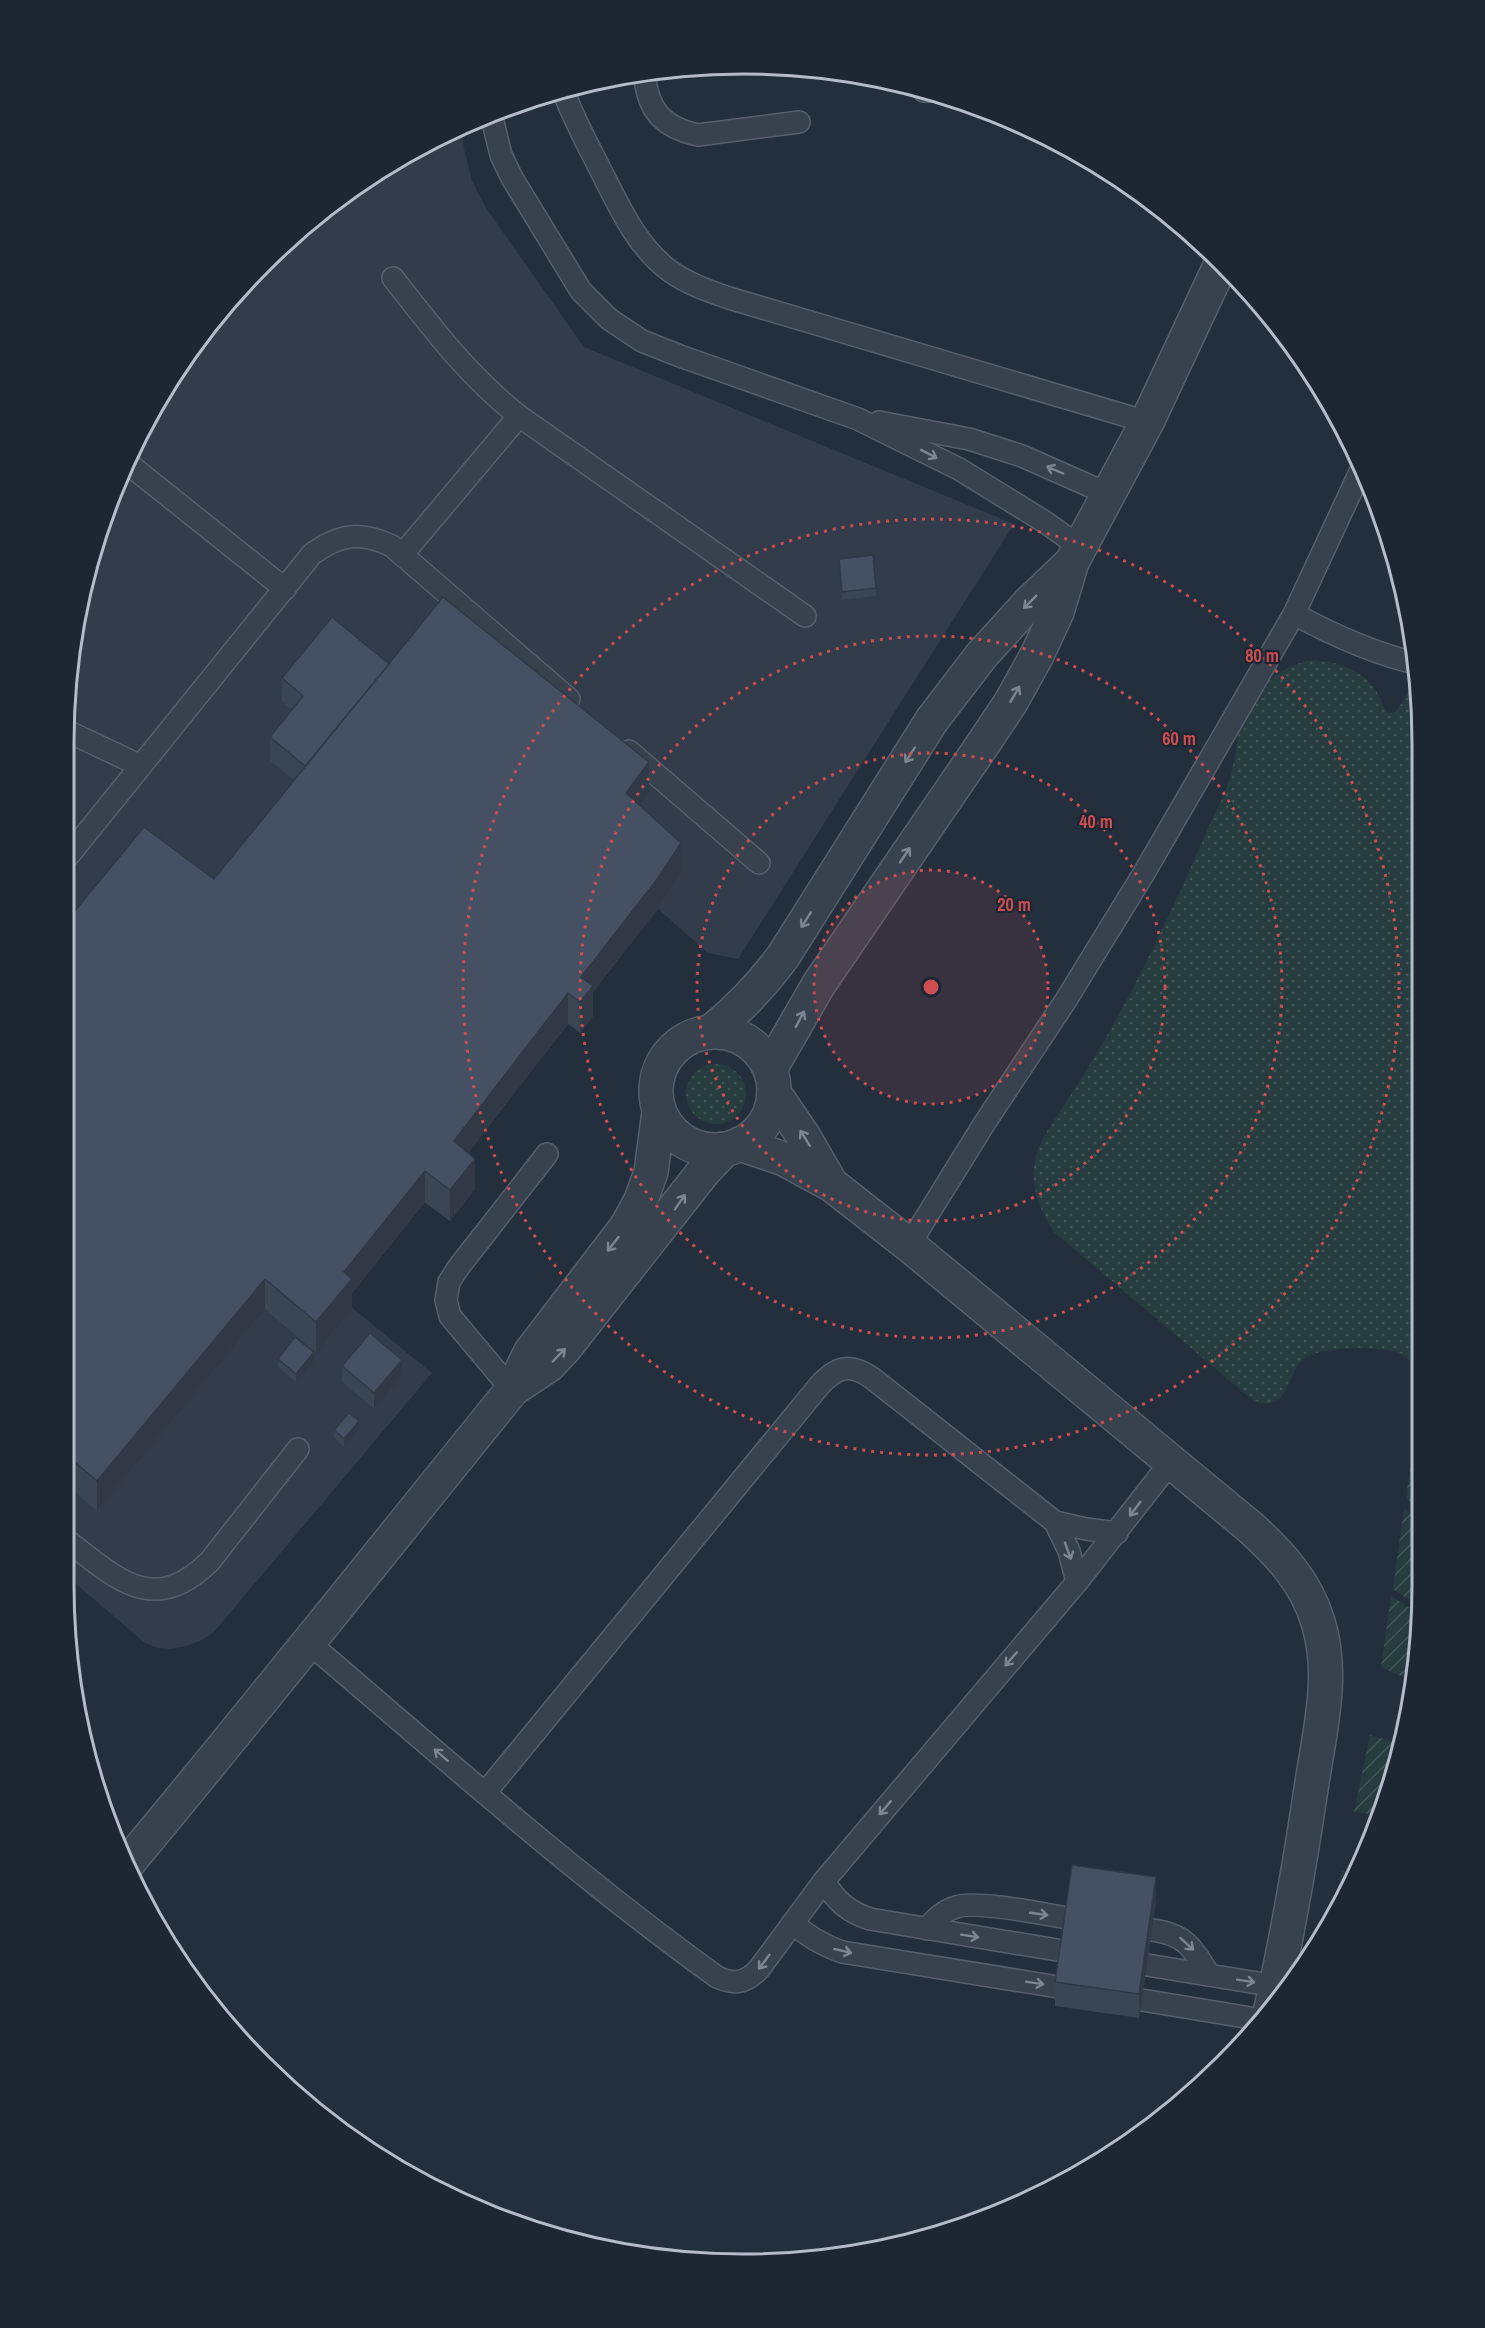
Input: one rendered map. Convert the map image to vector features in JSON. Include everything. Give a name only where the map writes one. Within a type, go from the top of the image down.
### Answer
[{"type":"street","points":[[512,1390],[549,1365],[564,1349],[698,1178],[732,1147],[754,1136],[764,1124],[771,1108],[772,1081],[819,984],[1011,702],[1037,655],[1057,612],[1076,554],[1147,422],[1218,271]]},
{"type":"street","points":[[712,1031],[740,1008],[764,983],[784,955],[932,720],[981,656],[1076,554]]},
{"type":"street","points":[[132,1859],[274,1687],[512,1390],[530,1353],[627,1226],[641,1200],[651,1172],[659,1112],[656,1096],[657,1081],[661,1065],[670,1051],[682,1041],[696,1034],[712,1031],[727,1032],[754,1045],[832,1185]]},
{"type":"street","points":[[659,1112],[673,1132],[693,1146],[709,1150],[732,1147],[783,1159],[832,1185],[909,1245],[1250,1527],[1279,1553],[1302,1585],[1318,1622],[1326,1660],[1325,1700],[1305,1830],[1275,1991]]},
{"type":"lane","points":[[646,81],[649,100],[657,114],[668,125],[683,132],[698,135],[799,122]]},
{"type":"lane","points":[[566,97],[576,123],[628,223],[647,249],[670,271],[698,287],[1147,422]]},
{"type":"lane","points":[[493,122],[501,155],[512,178],[581,291],[609,319],[642,341],[858,419],[959,469],[1045,522],[1076,554]]},
{"type":"lane","points":[[393,278],[462,364],[489,392],[519,416],[804,616]]},
{"type":"lane","points":[[402,555],[519,416]]},
{"type":"lane","points":[[858,419],[969,439],[1022,456],[1108,494]]},
{"type":"lane","points":[[133,467],[285,590]]},
{"type":"lane","points":[[909,1245],[1138,883],[1294,614],[1357,478]]},
{"type":"lane","points":[[74,849],[312,554],[326,544],[342,538],[359,536],[376,538],[392,546],[580,709]]},
{"type":"lane","points":[[1294,614],[1330,634],[1369,650],[1407,661]]},
{"type":"lane","points":[[74,734],[141,766]]},
{"type":"lane","points":[[616,740],[759,863]]},
{"type":"lane","points":[[512,1390],[450,1316],[446,1300],[449,1282],[458,1268],[547,1154]]},
{"type":"lane","points":[[485,1793],[830,1374],[843,1368],[860,1370],[1055,1522],[1118,1533]]},
{"type":"lane","points":[[74,1546],[126,1584],[145,1589],[163,1589],[181,1585],[197,1575],[210,1561],[298,1449]]},
{"type":"lane","points":[[308,1642],[485,1793],[657,1933],[717,1977],[728,1982],[740,1982],[751,1978],[759,1969],[824,1881],[1118,1533],[1170,1463]]},
{"type":"lane","points":[[1055,1522],[1069,1551],[1077,1582]]},
{"type":"lane","points":[[824,1881],[833,1897],[858,1916],[1063,1951]]},
{"type":"lane","points":[[927,1929],[935,1918],[945,1911],[969,1904],[1068,1918]]},
{"type":"lane","points":[[793,1923],[816,1941],[842,1952],[1058,1987]]},
{"type":"lane","points":[[1152,1930],[1171,1933],[1188,1943],[1209,1975]]},
{"type":"lane","points":[[1147,1965],[1209,1975],[1269,1998]]},
{"type":"lane","points":[[1142,2000],[1252,2018]]},
{"type":"shaded area","points":[[463,135],[472,181],[486,208],[584,347],[1014,524],[738,959],[708,953],[658,909],[581,1007],[593,1016],[580,1033],[568,1024],[454,1171],[475,1189],[450,1221],[424,1202],[345,1302],[432,1373],[214,1632],[200,1641],[171,1649],[158,1648],[145,1643],[74,1582],[74,742],[79,655],[86,612],[96,569],[124,486],[163,408],[212,335],[269,269],[335,212],[408,163]]},
{"type":"green space","points":[[1311,660],[1329,662],[1354,671],[1374,688],[1388,713],[1396,712],[1409,692],[1412,742],[1412,1363],[1400,1353],[1379,1349],[1350,1348],[1312,1355],[1299,1364],[1281,1397],[1273,1403],[1266,1404],[1250,1398],[1054,1232],[1036,1196],[1034,1166],[1045,1135],[1115,1021],[1169,916],[1227,788],[1245,711],[1251,700],[1268,682],[1299,663]]},
{"type":"green space","points":[[716,1064],[737,1073],[746,1094],[737,1115],[716,1124],[695,1115],[686,1094],[695,1073]]},
{"type":"green space","points":[[1412,1454],[1412,1504],[1406,1498]]},
{"type":"green space","points":[[1404,1508],[1412,1515],[1411,1601],[1393,1589]]},
{"type":"green space","points":[[1391,1596],[1411,1609],[1405,1678],[1381,1667]]},
{"type":"green space","points":[[1370,1735],[1393,1742],[1371,1814],[1354,1812]]},
{"type":"green space","points":[[1342,1871],[1347,1871],[1343,1881],[1338,1890]]},
{"type":"building","points":[[873,555],[876,588],[842,592],[839,559]]},
{"type":"building","points":[[443,597],[649,762],[626,793],[681,843],[658,878],[581,977],[593,986],[580,1002],[568,993],[454,1141],[475,1159],[450,1190],[425,1171],[344,1272],[352,1279],[316,1322],[265,1279],[97,1481],[74,1461],[74,912],[144,827],[214,879]]},
{"type":"building","points":[[332,617],[389,664],[305,766],[270,737],[303,696],[282,678]]},
{"type":"building","points":[[370,1333],[402,1360],[374,1393],[342,1366]]},
{"type":"building","points":[[295,1337],[314,1352],[296,1374],[278,1359]]},
{"type":"building","points":[[349,1413],[359,1421],[344,1439],[334,1430]]},
{"type":"building","points":[[1072,1865],[1156,1877],[1139,1994],[1055,1982]]}]
